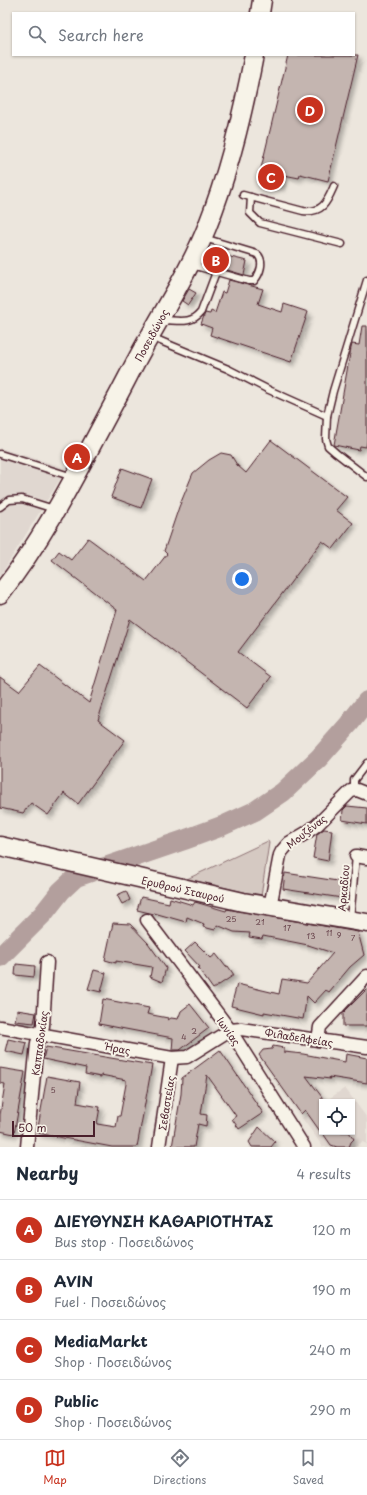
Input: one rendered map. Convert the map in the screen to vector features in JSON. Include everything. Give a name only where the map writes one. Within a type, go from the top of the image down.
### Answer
[{"type":"street","points":[[260,12],[262,0]]},
{"type":"street","name":"Ποσειδώνος","points":[[0,594],[22,567],[74,477],[190,264],[226,174],[254,56]]},
{"type":"street","points":[[354,790],[367,794]]},
{"type":"street","name":"Μουζένας","points":[[270,907],[282,851],[289,843],[317,825],[349,792],[354,790]]},
{"type":"street","name":"Ερυθρού Σταυρού","points":[[6,847],[126,876],[270,907],[358,922]]},
{"type":"street","name":"Ιωνίας","points":[[147,920],[230,1030],[302,1146]]},
{"type":"street","name":"Καππαδοκίας","points":[[27,1147],[37,1043],[43,1026],[47,962]]},
{"type":"street","points":[[318,1040],[320,1027],[367,976]]},
{"type":"street","name":"Ήρας","points":[[0,1027],[172,1058],[183,1058],[190,1056],[230,1030]]},
{"type":"street","name":"Φιλαδελφείας","points":[[230,1030],[255,1030],[367,1047]]},
{"type":"street","name":"Σεβαστείας","points":[[159,1147],[172,1058]]},
{"type":"lane","points":[[243,195],[303,211],[313,212],[321,208],[327,202],[334,186]]},
{"type":"lane","points":[[251,197],[250,213],[260,223],[342,244]]},
{"type":"lane","points":[[190,264],[249,281],[254,281],[258,277],[262,262],[261,257],[257,254],[202,237]]},
{"type":"lane","points":[[159,320],[187,321],[197,317],[216,272]]},
{"type":"lane","points":[[367,280],[333,391],[327,416],[326,439],[328,446],[367,477]]},
{"type":"lane","points":[[150,336],[228,369],[269,390],[327,416]]},
{"type":"lane","points":[[0,454],[74,477]]},
{"type":"lane","points":[[0,507],[9,500],[22,499],[55,510]]},
{"type":"lane","points":[[354,790],[354,780],[367,763]]},
{"type":"lane","name":"Αρκαδίου","points":[[358,922],[361,857]]},
{"type":"shaded area","points":[[0,448],[67,468],[0,576]]},
{"type":"shaded area","points":[[268,841],[269,843],[261,896],[187,879]]},
{"type":"shaded area","points":[[345,1088],[353,1099],[328,1099]]},
{"type":"shaded area","points":[[355,1102],[367,1118],[367,1144],[362,1142],[356,1147],[323,1147],[302,1118],[319,1106],[319,1135],[355,1135]]},
{"type":"building","points":[[358,55],[328,181],[300,174],[299,178],[284,175],[281,187],[258,181],[288,56]]},
{"type":"building","points":[[210,252],[247,261],[244,275],[207,264]]},
{"type":"building","points":[[229,280],[263,289],[258,304],[282,312],[284,304],[308,312],[291,362],[210,335],[212,328],[201,324],[205,313],[210,314],[211,311],[215,313],[222,292],[225,293]]},
{"type":"building","points":[[189,289],[196,293],[188,305],[182,301]]},
{"type":"building","points":[[362,326],[367,326],[367,441],[366,447],[360,446],[359,450],[334,445],[351,348],[352,344],[359,345]]},
{"type":"building","points":[[271,440],[347,497],[336,510],[353,523],[333,549],[322,541],[238,652],[271,677],[247,708],[130,619],[98,720],[125,740],[78,804],[64,793],[48,815],[31,803],[23,813],[0,808],[0,677],[19,691],[40,666],[89,703],[117,610],[52,560],[59,551],[71,560],[88,538],[146,581],[167,554],[164,551],[179,507],[193,473],[209,460],[221,453],[231,455],[237,465],[246,473]]},
{"type":"building","points":[[122,468],[152,479],[141,508],[111,497]]},
{"type":"building","points":[[347,806],[367,808],[367,824],[342,820],[343,810]]},
{"type":"building","points":[[324,829],[332,830],[328,861],[313,858],[317,834]]},
{"type":"building","points":[[285,873],[344,882],[342,898],[283,889]]},
{"type":"building","points":[[126,891],[130,900],[122,904],[117,895]]},
{"type":"building","points":[[141,897],[169,903],[170,898],[193,905],[195,902],[226,911],[227,909],[358,932],[364,955],[350,967],[329,992],[326,990],[314,1003],[307,996],[303,1019],[264,1012],[264,1014],[231,1006],[237,984],[279,994],[282,979],[307,983],[333,953],[308,945],[263,936],[262,939],[249,937],[250,933],[234,932],[217,925],[215,930],[203,927],[204,924],[187,917],[186,922],[137,910]]},
{"type":"building","points":[[113,923],[130,924],[148,943],[166,968],[162,982],[150,977],[152,967],[116,961],[116,963],[105,960]]},
{"type":"building","points":[[195,942],[211,958],[216,954],[226,967],[228,966],[234,975],[213,989],[198,968],[200,967],[185,951]]},
{"type":"building","points":[[16,964],[35,966],[34,977],[15,975]]},
{"type":"building","points":[[94,970],[106,973],[101,992],[88,989]]},
{"type":"building","points":[[367,989],[367,1026],[343,1026],[343,1013]]},
{"type":"building","points":[[103,999],[149,1008],[147,1014],[168,1018],[168,1020],[171,1018],[178,1019],[181,1011],[190,1004],[209,1028],[180,1050],[172,1050],[173,1038],[99,1024]]},
{"type":"building","points":[[17,1010],[36,1013],[34,1023],[15,1021]]},
{"type":"building","points":[[8,1039],[27,1043],[24,1055],[5,1051]]},
{"type":"building","points":[[273,1046],[284,1048],[284,1052],[345,1062],[346,1054],[367,1058],[367,1083],[329,1077],[330,1079],[306,1076],[322,1097],[322,1099],[319,1099],[319,1130],[305,1110],[301,1114],[259,1055],[263,1050],[272,1049]]},
{"type":"building","points":[[46,1047],[152,1065],[137,1147],[112,1147],[37,1133],[47,1076],[80,1082],[77,1103],[100,1107],[97,1124],[116,1127],[118,1116],[120,1116],[126,1084],[126,1080],[101,1075],[101,1077],[85,1074],[86,1068],[43,1059]]},
{"type":"building","points":[[220,1050],[263,1113],[239,1129],[232,1119],[236,1116],[207,1075],[201,1114],[207,1115],[206,1126],[198,1124],[194,1147],[172,1147],[181,1094],[182,1078]]},
{"type":"building","points":[[0,1068],[25,1072],[14,1134],[0,1131],[0,1115],[5,1084],[0,1083]]},
{"type":"building","points":[[259,1127],[275,1142],[271,1147],[252,1147],[249,1142]]},
{"type":"building","points":[[324,1135],[351,1135],[354,1139],[349,1147],[337,1147],[331,1145]]},
{"type":"waterway","points":[[0,957],[43,914],[61,891],[76,877],[222,826],[255,811],[283,792],[319,758],[367,701]]},
{"type":"place","name":"Public","points":[[310,110]]},
{"type":"place","name":"MediaMarkt","points":[[271,177]]},
{"type":"place","name":"AVIN","points":[[216,260]]},
{"type":"place","name":"ΔΙΕΥΘΥΝΣΗ ΚΑΘΑΡΙΟΤΗΤΑΣ","points":[[77,457]]}]
